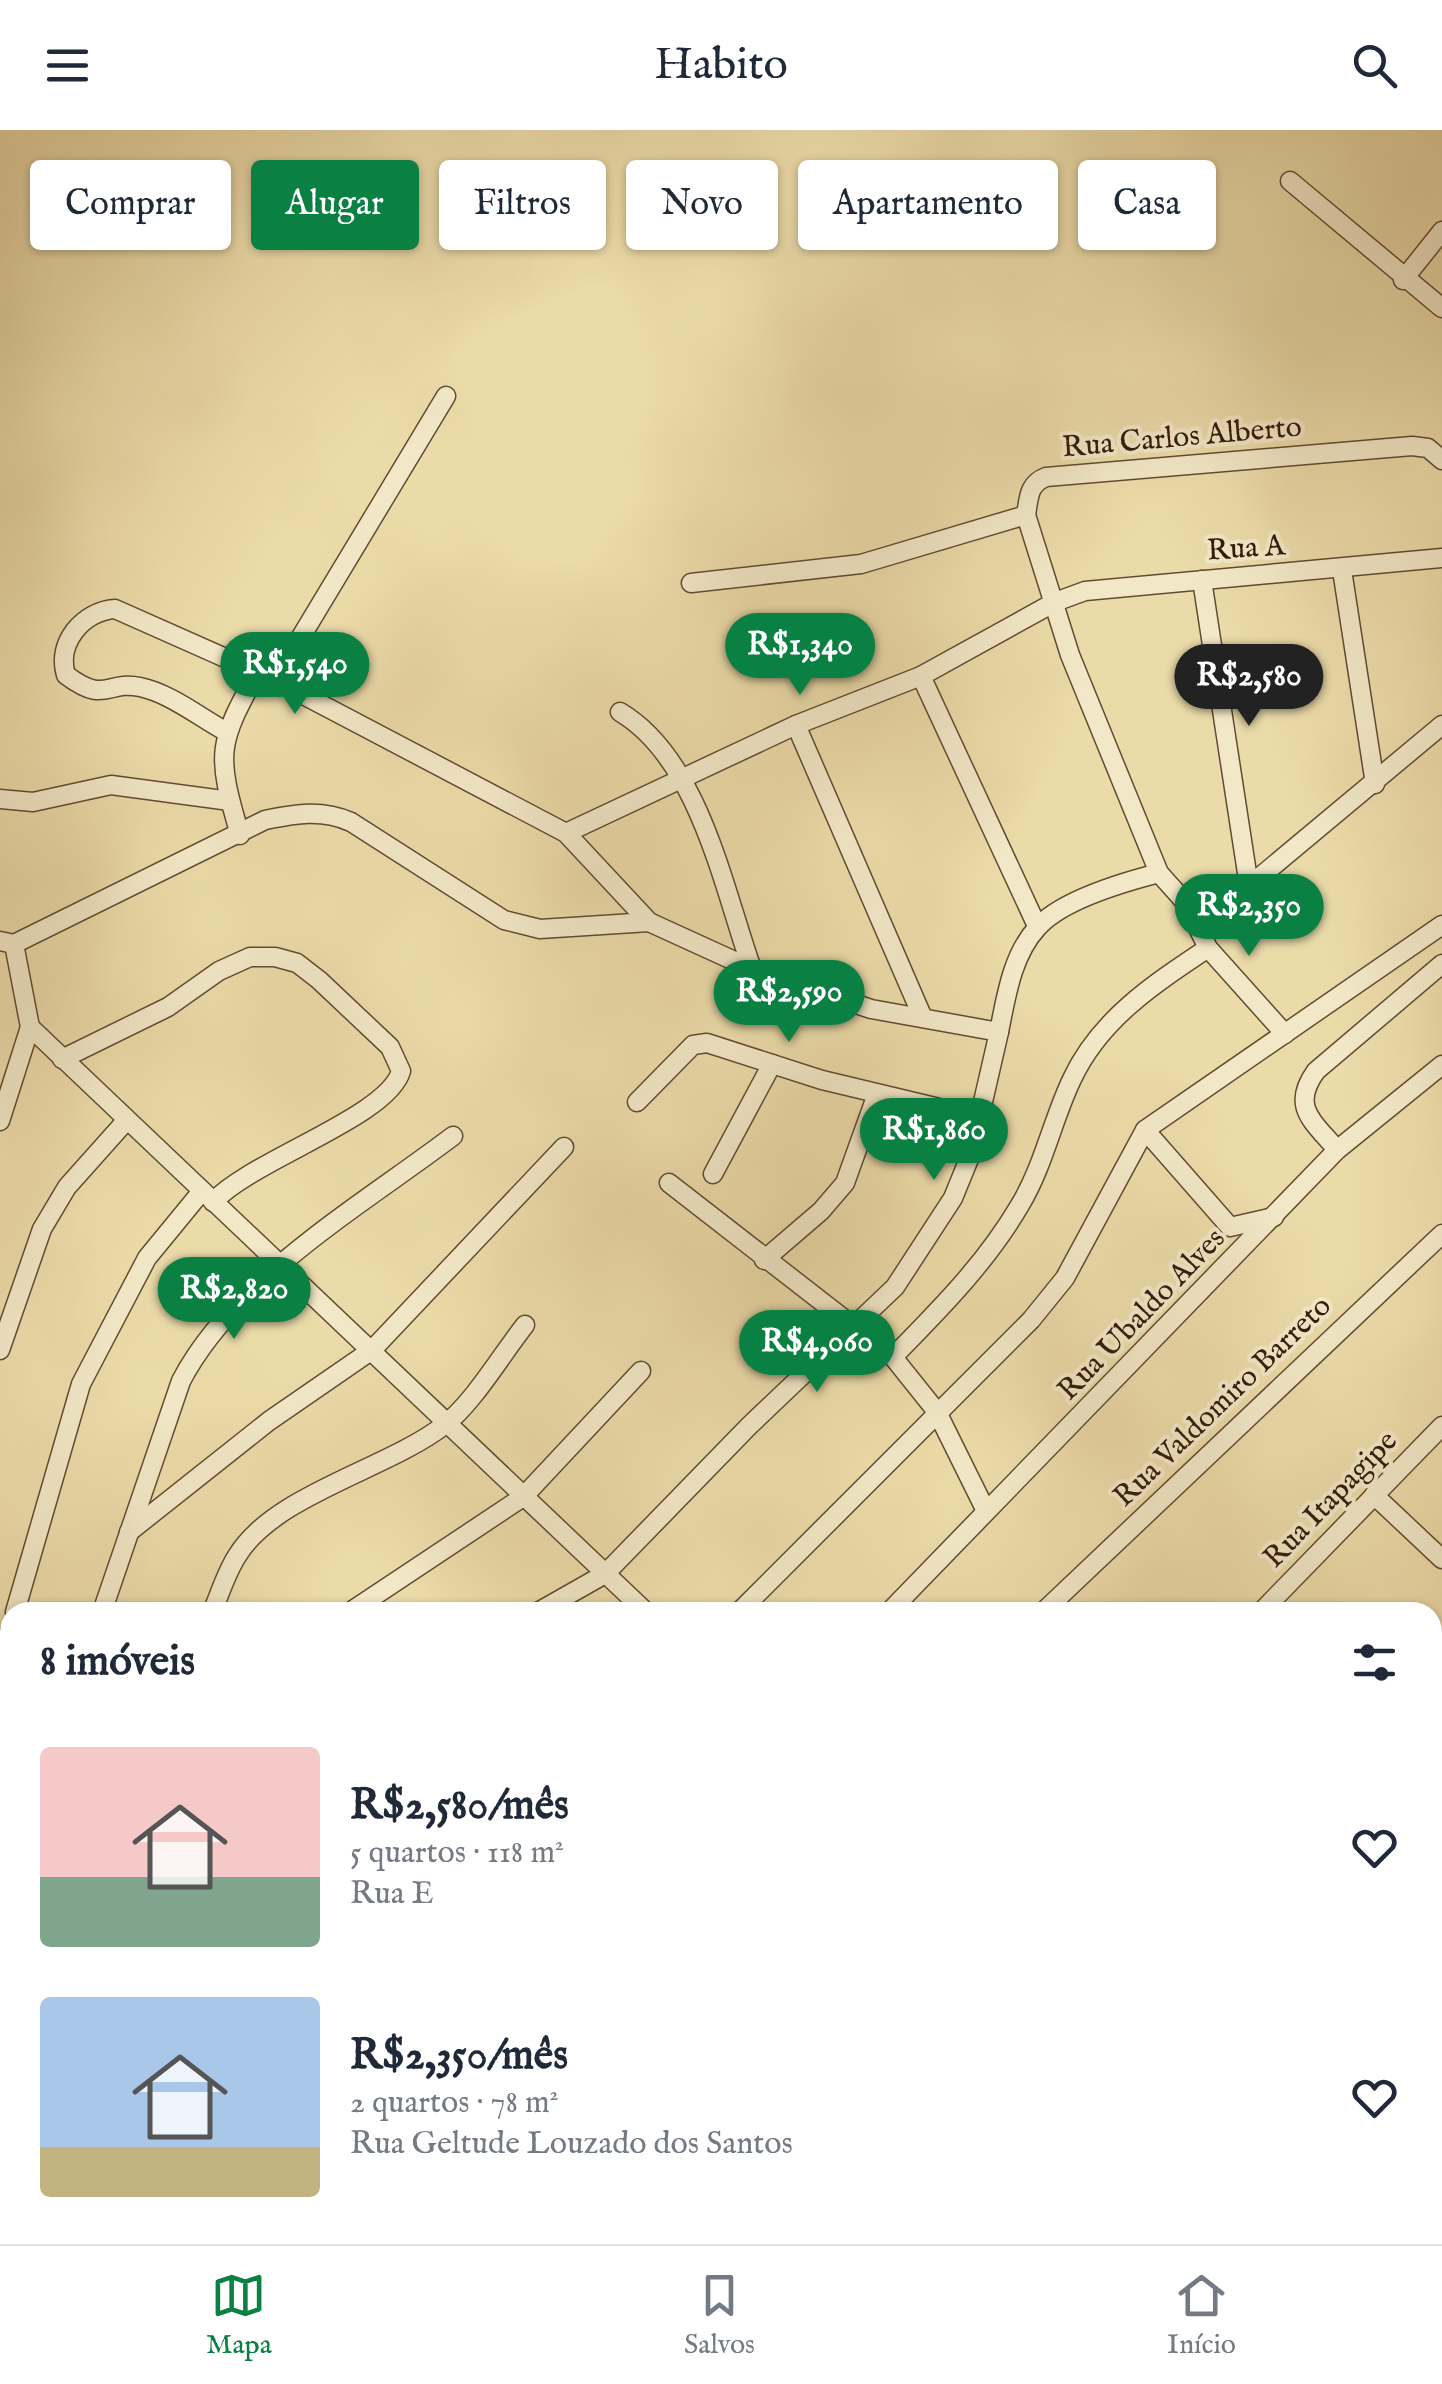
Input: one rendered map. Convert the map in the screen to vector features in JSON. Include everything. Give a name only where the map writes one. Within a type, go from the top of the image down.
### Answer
[{"type":"street","points":[[1290,182],[1442,308]]},
{"type":"street","points":[[1404,280],[1442,231]]},
{"type":"street","points":[[276,680],[446,396]]},
{"type":"street","name":"Rua Carlos Alberto","points":[[1026,515],[1034,482],[1046,476],[1412,446],[1428,448],[1442,460]]},
{"type":"street","points":[[691,583],[862,564],[1026,515],[1070,655],[1159,873],[1185,902],[1208,948],[1285,1034]]},
{"type":"street","name":"Rua A","points":[[566,834],[796,725],[922,676],[1055,602],[1114,586],[1342,570],[1442,558]]},
{"type":"street","points":[[1342,570],[1376,784]]},
{"type":"street","points":[[1202,580],[1249,886]]},
{"type":"street","points":[[225,730],[137,686],[104,693],[78,684],[66,675],[65,648],[85,618],[97,610],[115,609],[258,671],[566,834],[648,922],[752,970],[871,1008],[998,1032]]},
{"type":"street","points":[[240,835],[223,762],[225,730],[258,671]]},
{"type":"street","points":[[922,676],[1038,926]]},
{"type":"street","points":[[620,712],[650,732],[684,778],[752,970]]},
{"type":"street","points":[[1185,902],[1249,886],[1376,784],[1442,724]]},
{"type":"street","points":[[796,725],[923,1018]]},
{"type":"street","points":[[0,799],[33,802],[111,784],[230,801]]},
{"type":"street","points":[[635,1602],[283,1264],[125,1122],[30,1027],[7,942],[265,820],[330,814],[504,920],[540,929],[648,922]]},
{"type":"street","points":[[556,1602],[605,1574],[749,1426],[895,1287],[944,1214],[971,1154],[1010,982],[1038,926],[1119,883],[1159,873]]},
{"type":"street","points":[[749,1602],[1030,1320],[1065,1278],[1145,1130],[1442,925]]},
{"type":"street","points":[[894,1358],[996,1244],[1046,1157],[1070,1082],[1091,1046],[1144,991],[1208,948]]},
{"type":"street","points":[[18,1602],[82,1384],[147,1258],[208,1196],[367,1109],[392,1088],[401,1071],[390,1047],[298,963],[250,957],[218,971],[168,1007],[62,1059]]},
{"type":"street","points":[[1337,1150],[1310,1118],[1304,1105],[1304,1088],[1316,1071],[1442,964]]},
{"type":"street","points":[[0,1120],[30,1027]]},
{"type":"street","points":[[637,1102],[693,1045],[714,1044],[877,1094],[977,1117]]},
{"type":"street","points":[[713,1174],[772,1064]]},
{"type":"street","name":"Rua Ubaldo Alves","points":[[899,1602],[1337,1150],[1442,1065]]},
{"type":"street","points":[[764,1260],[821,1210],[845,1183],[877,1094]]},
{"type":"street","points":[[0,1350],[42,1229],[67,1187],[125,1122]]},
{"type":"street","points":[[1145,1130],[1230,1227],[1276,1216]]},
{"type":"street","points":[[105,1602],[181,1380],[195,1354],[218,1324],[283,1264],[452,1136]]},
{"type":"street","points":[[129,1532],[269,1421],[372,1350],[564,1147]]},
{"type":"street","points":[[670,1183],[894,1358],[937,1412],[986,1511]]},
{"type":"street","name":"Rua Valdomiro Barreto","points":[[1055,1602],[1442,1234]]},
{"type":"street","points":[[216,1602],[236,1556],[250,1540],[286,1512],[387,1462],[447,1424],[525,1325]]},
{"type":"street","points":[[365,1602],[524,1497],[641,1371]]},
{"type":"street","name":"Rua Itapagipe","points":[[1271,1602],[1442,1426]]},
{"type":"street","points":[[1374,1495],[1442,1559]]}]
